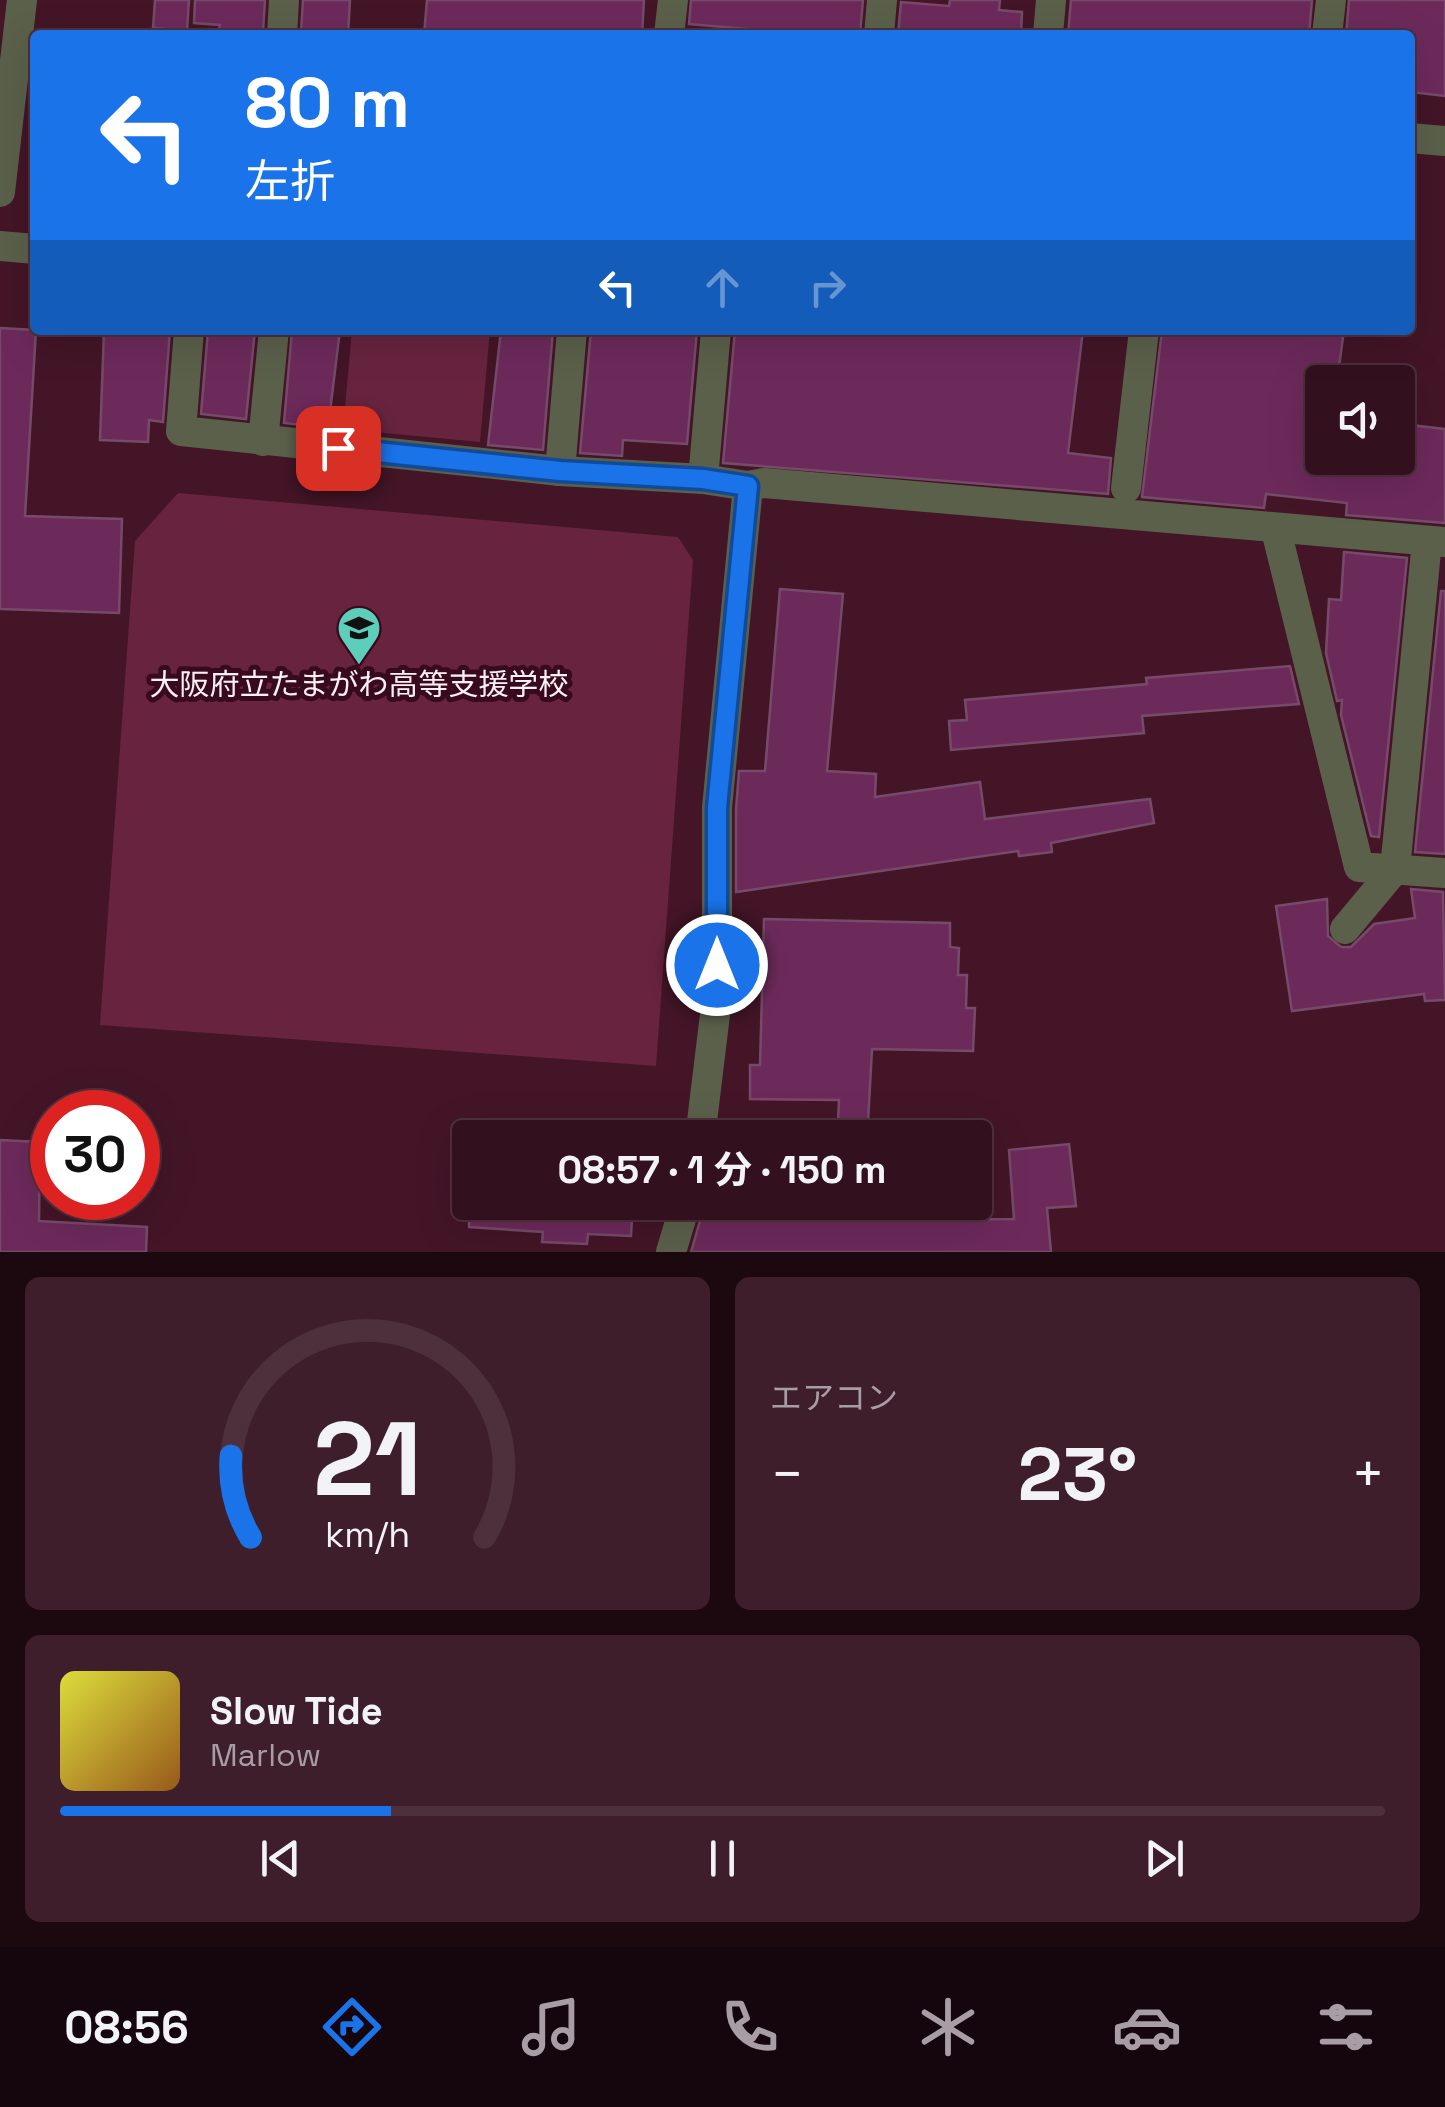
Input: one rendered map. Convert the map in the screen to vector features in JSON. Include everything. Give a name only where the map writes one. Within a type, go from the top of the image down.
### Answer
[{"type":"street","points":[[0,192],[22,0]]},
{"type":"street","points":[[282,30],[284,0]]},
{"type":"street","points":[[670,30],[673,0]]},
{"type":"street","points":[[879,30],[882,0]]},
{"type":"street","points":[[1048,30],[1051,0]]},
{"type":"street","points":[[1328,30],[1331,0]]},
{"type":"street","points":[[1415,138],[1445,141]]},
{"type":"street","points":[[0,246],[30,249]]},
{"type":"street","points":[[190,335],[182,431],[560,471],[703,479],[748,486],[764,483],[1436,542],[1395,869],[1345,929]]},
{"type":"street","points":[[263,440],[274,335]]},
{"type":"street","points":[[560,471],[572,335]]},
{"type":"street","points":[[703,479],[716,335]]},
{"type":"street","points":[[1126,488],[1143,335]]},
{"type":"street","points":[[702,1120],[717,998],[717,808],[748,486]]},
{"type":"street","points":[[1276,530],[1359,866],[1445,873]]},
{"type":"street","points":[[671,1252],[681,1220]]},
{"type":"shaded area","points":[[352,335],[490,335],[480,442],[343,429]]},
{"type":"shaded area","name":"大阪府立たまがわ高等支援学校","points":[[178,493],[678,537],[693,560],[656,1066],[100,1025],[135,541]]},
{"type":"building","points":[[155,0],[189,0],[187,30],[153,28]]},
{"type":"building","points":[[195,0],[265,0],[263,30],[219,30],[220,25],[194,23]]},
{"type":"building","points":[[303,0],[350,0],[348,30],[301,30]]},
{"type":"building","points":[[427,0],[644,0],[642,30],[424,30]]},
{"type":"building","points":[[691,0],[863,0],[860,30],[759,30],[689,24]]},
{"type":"building","points":[[950,0],[1000,0],[999,10],[1022,12],[1021,30],[898,30],[901,2],[949,6]]},
{"type":"building","points":[[1071,0],[1312,0],[1309,30],[1068,30]]},
{"type":"building","points":[[1349,0],[1445,0],[1445,96],[1415,93],[1415,30],[1346,30]]},
{"type":"building","points":[[0,328],[30,330],[30,335],[36,335],[25,516],[122,519],[119,613],[0,609]]},
{"type":"building","points":[[104,335],[170,335],[163,422],[149,420],[148,442],[100,440]]},
{"type":"building","points":[[208,335],[254,335],[246,419],[201,414]]},
{"type":"building","points":[[292,335],[339,335],[328,428],[284,423]]},
{"type":"building","points":[[500,335],[553,335],[543,450],[488,445]]},
{"type":"building","points":[[591,335],[697,335],[687,444],[623,440],[622,456],[580,453]]},
{"type":"building","points":[[735,335],[1082,335],[1068,453],[1111,458],[1108,494],[723,463]]},
{"type":"building","points":[[1161,335],[1343,335],[1339,365],[1305,365],[1305,475],[1415,475],[1415,426],[1445,429],[1445,523],[1346,515],[1347,503],[1266,494],[1264,508],[1142,497]]},
{"type":"building","points":[[1344,552],[1407,558],[1379,837],[1371,836],[1341,715],[1342,700],[1337,701],[1326,653],[1329,599],[1341,600]]},
{"type":"building","points":[[780,589],[843,594],[827,771],[876,774],[875,797],[980,782],[985,819],[1150,799],[1154,823],[1051,843],[1052,852],[1019,856],[1018,851],[736,892],[739,771],[765,771]]},
{"type":"building","points":[[1441,591],[1445,591],[1445,854],[1415,852]]},
{"type":"building","points":[[1290,666],[1299,704],[1142,716],[1144,733],[951,750],[949,721],[967,720],[965,700],[1147,684],[1146,678]]},
{"type":"building","points":[[1411,889],[1443,892],[1445,1000],[1425,1001],[1424,994],[1292,1011],[1276,906],[1327,899],[1328,936],[1341,947],[1351,947],[1374,924],[1415,918]]},
{"type":"building","points":[[764,919],[950,923],[950,947],[959,948],[958,975],[967,975],[966,1008],[975,1008],[973,1051],[872,1049],[868,1120],[838,1120],[839,1100],[750,1099],[750,1065],[760,1065]]},
{"type":"building","points":[[0,1140],[30,1142],[30,1220],[147,1227],[146,1252],[0,1252]]},
{"type":"building","points":[[1069,1144],[1076,1206],[1047,1208],[1051,1252],[691,1252],[700,1220],[1014,1219],[1009,1150]]},
{"type":"building","points":[[469,1220],[632,1220],[631,1236],[588,1234],[587,1244],[542,1242],[543,1232],[469,1227]]},
{"type":"place","name":"大阪府立たまがわ高等支援学校","points":[[359,666]]},
{"type":"route","points":[[338,448],[748,486],[717,808],[717,965]]}]
